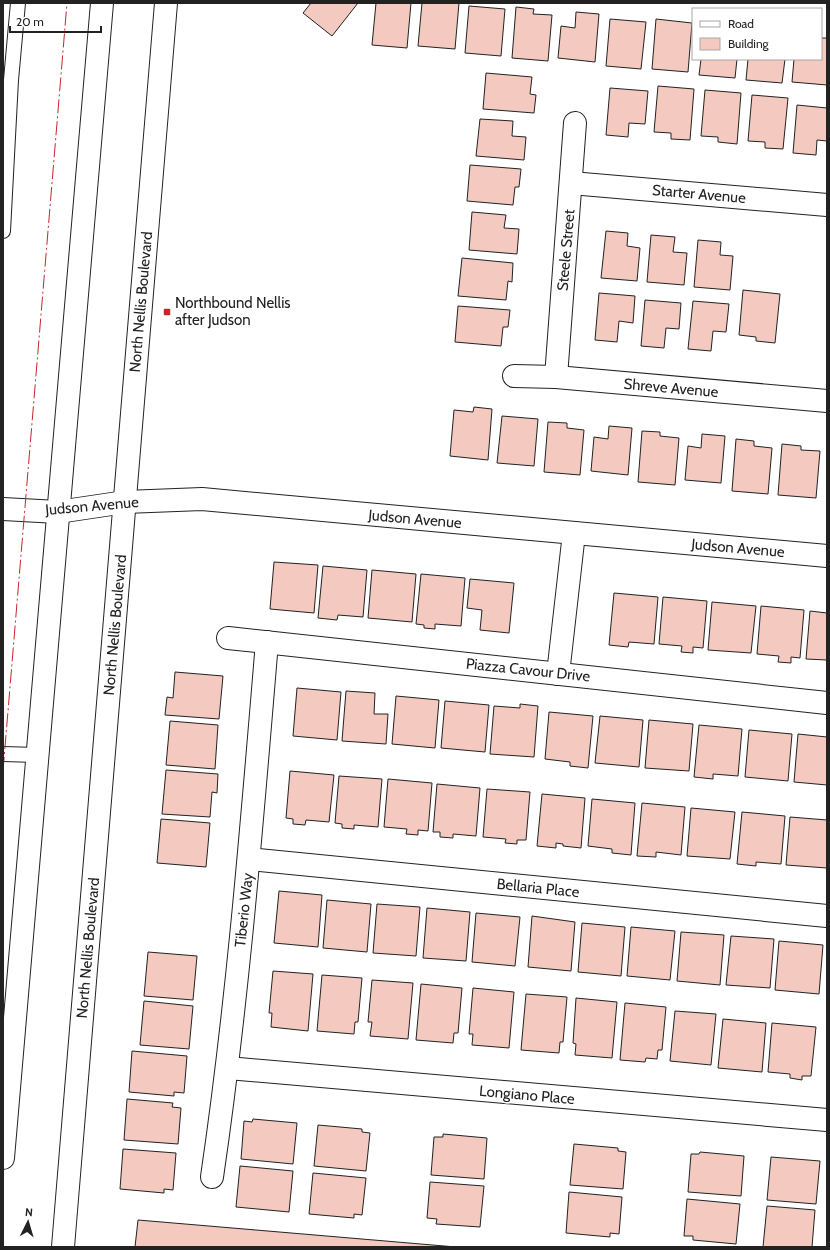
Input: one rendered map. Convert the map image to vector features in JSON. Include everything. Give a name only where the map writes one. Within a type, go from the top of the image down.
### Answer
[{"type":"street","points":[[3,1158],[102,3]]},
{"type":"street","name":"North Nellis Boulevard","points":[[63,1247],[166,3]]},
{"type":"street","name":"Steele Street","points":[[556,378],[571,183],[574,123]]},
{"type":"street","name":"Starter Avenue","points":[[571,183],[827,205]]},
{"type":"street","name":"Shreve Avenue","points":[[514,376],[556,378],[827,401]]},
{"type":"street","name":"Judson Avenue","points":[[3,509],[58,512],[125,502],[202,499],[827,556]]},
{"type":"street","points":[[558,674],[574,533]]},
{"type":"street","name":"Piazza Cavour Drive","points":[[228,638],[827,703]]},
{"type":"street","name":"Tiberio Way","points":[[212,1177],[228,1068],[249,859],[267,642]]},
{"type":"street","name":"Bellaria Place","points":[[249,859],[827,916]]},
{"type":"street","name":"Longiano Place","points":[[228,1068],[827,1120]]},
{"type":"lane","points":[[3,231],[7,80],[18,3]]},
{"type":"lane","points":[[3,754],[37,755]]},
{"type":"building","points":[[311,3],[358,3],[332,36],[303,13]]},
{"type":"building","points":[[376,3],[411,3],[407,48],[372,45]]},
{"type":"building","points":[[422,3],[459,3],[455,49],[418,46]]},
{"type":"building","points":[[469,6],[505,9],[501,56],[465,53]]},
{"type":"building","points":[[516,7],[534,9],[533,14],[552,15],[548,61],[512,58]]},
{"type":"building","points":[[576,12],[599,14],[595,62],[558,58],[561,26],[575,28]]},
{"type":"building","points":[[610,19],[646,22],[641,69],[606,66]]},
{"type":"building","points":[[656,19],[692,23],[688,72],[652,69]]},
{"type":"building","points":[[822,38],[827,38],[827,85],[792,82],[794,60],[822,60]]},
{"type":"building","points":[[701,60],[737,60],[735,78],[699,75]]},
{"type":"building","points":[[748,60],[785,60],[782,83],[746,80]]},
{"type":"building","points":[[486,73],[532,77],[530,94],[536,95],[534,113],[483,109]]},
{"type":"building","points":[[658,86],[694,89],[690,140],[671,139],[671,133],[654,132]]},
{"type":"building","points":[[610,88],[648,91],[645,124],[629,123],[628,137],[606,135]]},
{"type":"building","points":[[705,90],[741,93],[737,144],[718,142],[718,137],[701,136]]},
{"type":"building","points":[[752,95],[788,98],[783,149],[765,148],[765,142],[748,141]]},
{"type":"building","points":[[797,105],[827,108],[827,141],[817,140],[816,155],[793,153]]},
{"type":"building","points":[[480,119],[513,121],[512,136],[526,137],[524,160],[476,156]]},
{"type":"building","points":[[470,165],[521,169],[519,187],[515,187],[513,205],[467,201]]},
{"type":"building","points":[[472,212],[506,215],[504,228],[519,229],[517,254],[469,250]]},
{"type":"building","points":[[606,231],[628,233],[627,246],[640,248],[637,281],[601,278]]},
{"type":"building","points":[[651,235],[675,237],[673,252],[687,253],[684,285],[647,282]]},
{"type":"building","points":[[698,240],[721,242],[720,255],[733,256],[730,290],[694,287]]},
{"type":"building","points":[[462,258],[513,263],[512,282],[508,281],[506,300],[458,296]]},
{"type":"building","points":[[743,290],[780,294],[775,343],[756,341],[756,337],[739,335]]},
{"type":"building","points":[[599,293],[635,296],[633,323],[619,321],[617,342],[595,340]]},
{"type":"building","points":[[645,300],[681,303],[679,329],[666,328],[664,348],[641,346]]},
{"type":"building","points":[[693,301],[729,304],[726,332],[713,331],[711,351],[688,349]]},
{"type":"building","points":[[458,306],[510,310],[508,327],[503,327],[501,346],[455,342]]},
{"type":"building","points":[[474,407],[492,409],[488,460],[450,456],[454,410],[473,412]]},
{"type":"building","points":[[502,416],[538,419],[534,466],[497,463]]},
{"type":"building","points":[[548,422],[567,423],[567,428],[584,430],[580,475],[544,472]]},
{"type":"building","points":[[609,426],[632,428],[628,475],[591,471],[594,437],[608,439]]},
{"type":"building","points":[[642,431],[660,432],[660,436],[679,438],[675,485],[638,482]]},
{"type":"building","points":[[702,434],[725,436],[721,483],[685,480],[688,446],[701,448]]},
{"type":"building","points":[[736,439],[754,441],[754,446],[772,448],[768,494],[732,491]]},
{"type":"building","points":[[782,444],[801,446],[801,450],[820,451],[816,498],[778,495]]},
{"type":"building","points":[[274,562],[318,565],[314,613],[270,609]]},
{"type":"building","points":[[323,566],[367,570],[363,617],[338,615],[337,620],[318,618]]},
{"type":"building","points":[[372,570],[416,574],[412,622],[368,618]]},
{"type":"building","points":[[421,574],[465,578],[461,626],[435,624],[435,629],[424,628],[424,625],[416,624]]},
{"type":"building","points":[[470,579],[514,583],[509,633],[480,630],[482,610],[467,608]]},
{"type":"building","points":[[614,593],[658,597],[654,644],[629,642],[628,647],[609,645]]},
{"type":"building","points":[[663,597],[707,601],[703,648],[693,647],[693,653],[681,652],[682,646],[659,644]]},
{"type":"building","points":[[712,602],[756,606],[751,653],[708,650]]},
{"type":"building","points":[[761,606],[804,610],[800,658],[791,657],[791,663],[778,662],[779,656],[757,654]]},
{"type":"building","points":[[810,611],[827,613],[827,660],[806,659]]},
{"type":"building","points":[[175,672],[223,676],[219,719],[165,715],[167,697],[173,698]]},
{"type":"building","points":[[297,688],[341,692],[337,740],[293,736]]},
{"type":"building","points":[[346,691],[375,693],[374,714],[388,714],[386,744],[342,741]]},
{"type":"building","points":[[396,696],[439,700],[435,748],[392,744]]},
{"type":"building","points":[[445,701],[489,705],[485,752],[441,748]]},
{"type":"building","points":[[520,704],[538,706],[534,757],[490,754],[494,706],[520,708]]},
{"type":"building","points":[[549,712],[593,716],[588,768],[570,766],[570,762],[545,759]]},
{"type":"building","points":[[600,716],[643,720],[639,767],[595,763]]},
{"type":"building","points":[[649,720],[693,724],[689,771],[645,768]]},
{"type":"building","points":[[170,721],[218,725],[215,769],[166,765]]},
{"type":"building","points":[[699,725],[742,729],[738,776],[713,774],[713,779],[694,777]]},
{"type":"building","points":[[749,730],[792,734],[788,781],[745,777]]},
{"type":"building","points":[[798,734],[827,737],[827,785],[794,782]]},
{"type":"building","points":[[166,770],[218,774],[217,793],[212,792],[210,817],[162,814]]},
{"type":"building","points":[[290,771],[334,775],[329,822],[306,820],[305,825],[293,824],[293,819],[286,818]]},
{"type":"building","points":[[339,776],[382,779],[378,827],[354,825],[354,829],[342,828],[342,824],[335,823]]},
{"type":"building","points":[[388,779],[432,783],[428,831],[418,830],[418,835],[406,834],[407,829],[384,827]]},
{"type":"building","points":[[437,784],[480,788],[476,836],[453,834],[453,838],[440,837],[440,832],[433,832]]},
{"type":"building","points":[[487,789],[530,792],[526,840],[517,840],[517,844],[505,843],[506,839],[483,837]]},
{"type":"building","points":[[542,794],[585,798],[581,848],[563,846],[563,844],[556,843],[556,848],[537,846]]},
{"type":"building","points":[[592,799],[635,803],[631,855],[612,853],[612,849],[588,846]]},
{"type":"building","points":[[642,803],[685,807],[681,855],[656,852],[656,857],[637,856]]},
{"type":"building","points":[[691,808],[735,812],[730,859],[687,856]]},
{"type":"building","points":[[742,812],[785,816],[781,864],[756,862],[756,866],[737,864]]},
{"type":"building","points":[[790,817],[827,820],[827,868],[786,865]]},
{"type":"building","points":[[161,819],[210,823],[206,867],[157,863]]},
{"type":"building","points":[[279,891],[322,895],[318,947],[274,943]]},
{"type":"building","points":[[327,900],[371,904],[367,952],[323,948]]},
{"type":"building","points":[[377,904],[420,907],[416,956],[373,953]]},
{"type":"building","points":[[427,908],[470,912],[466,961],[423,958]]},
{"type":"building","points":[[476,913],[520,917],[515,966],[472,962]]},
{"type":"building","points":[[532,916],[575,922],[571,971],[528,967]]},
{"type":"building","points":[[582,923],[625,927],[621,976],[578,972]]},
{"type":"building","points":[[631,927],[675,931],[670,980],[627,976]]},
{"type":"building","points":[[681,932],[724,935],[720,985],[677,981]]},
{"type":"building","points":[[731,936],[774,939],[770,988],[726,985]]},
{"type":"building","points":[[779,941],[823,945],[819,994],[775,990]]},
{"type":"building","points":[[148,952],[197,956],[193,1000],[144,996]]},
{"type":"building","points":[[273,971],[313,974],[308,1031],[271,1027],[272,1013],[269,1013]]},
{"type":"building","points":[[322,975],[362,978],[358,1022],[355,1022],[354,1034],[317,1031]]},
{"type":"building","points":[[372,980],[413,983],[408,1039],[370,1036],[372,1022],[368,1022]]},
{"type":"building","points":[[421,984],[462,988],[458,1033],[454,1033],[453,1043],[416,1040]]},
{"type":"building","points":[[473,988],[514,992],[509,1048],[472,1045],[473,1034],[469,1034]]},
{"type":"building","points":[[526,994],[567,997],[563,1042],[560,1042],[559,1053],[521,1050]]},
{"type":"building","points":[[576,998],[617,1002],[612,1058],[575,1055],[576,1044],[573,1043]]},
{"type":"building","points":[[144,1001],[193,1006],[189,1049],[140,1045]]},
{"type":"building","points":[[625,1003],[666,1007],[662,1050],[658,1050],[657,1059],[646,1058],[645,1062],[620,1060]]},
{"type":"building","points":[[675,1011],[716,1014],[711,1065],[670,1061]]},
{"type":"building","points":[[723,1019],[766,1023],[762,1072],[718,1068]]},
{"type":"building","points":[[772,1023],[816,1027],[811,1076],[802,1076],[802,1080],[790,1078],[790,1074],[768,1072]]},
{"type":"building","points":[[132,1051],[187,1056],[184,1093],[174,1092],[174,1096],[129,1092]]},
{"type":"building","points":[[127,1099],[173,1103],[172,1107],[181,1108],[178,1144],[124,1140]]},
{"type":"building","points":[[253,1119],[297,1123],[293,1164],[241,1159],[244,1121],[252,1122]]},
{"type":"building","points":[[318,1125],[362,1129],[362,1132],[370,1133],[366,1171],[314,1166]]},
{"type":"building","points":[[443,1134],[487,1138],[484,1179],[431,1175],[434,1137],[443,1137]]},
{"type":"building","points":[[574,1144],[618,1148],[618,1151],[626,1152],[623,1189],[570,1185]]},
{"type":"building","points":[[123,1149],[176,1153],[173,1190],[164,1189],[164,1193],[120,1189]]},
{"type":"building","points":[[700,1152],[744,1156],[741,1196],[688,1192],[691,1154],[699,1154]]},
{"type":"building","points":[[771,1157],[820,1161],[816,1204],[767,1200]]},
{"type":"building","points":[[240,1166],[293,1171],[289,1212],[236,1207]]},
{"type":"building","points":[[313,1173],[366,1178],[362,1215],[354,1214],[354,1218],[309,1214]]},
{"type":"building","points":[[430,1182],[484,1186],[480,1227],[436,1224],[437,1219],[427,1218]]},
{"type":"building","points":[[569,1192],[622,1197],[619,1234],[610,1233],[610,1237],[566,1233]]},
{"type":"building","points":[[687,1199],[740,1204],[736,1244],[693,1240],[693,1236],[684,1236]]},
{"type":"building","points":[[767,1206],[815,1210],[812,1247],[763,1247]]},
{"type":"building","points":[[138,1220],[456,1247],[135,1247]]},
{"type":"power","points":[[3,771],[67,3]]},
{"type":"place","name":"Northbound Nellis after Judson","points":[[167,312]]}]
